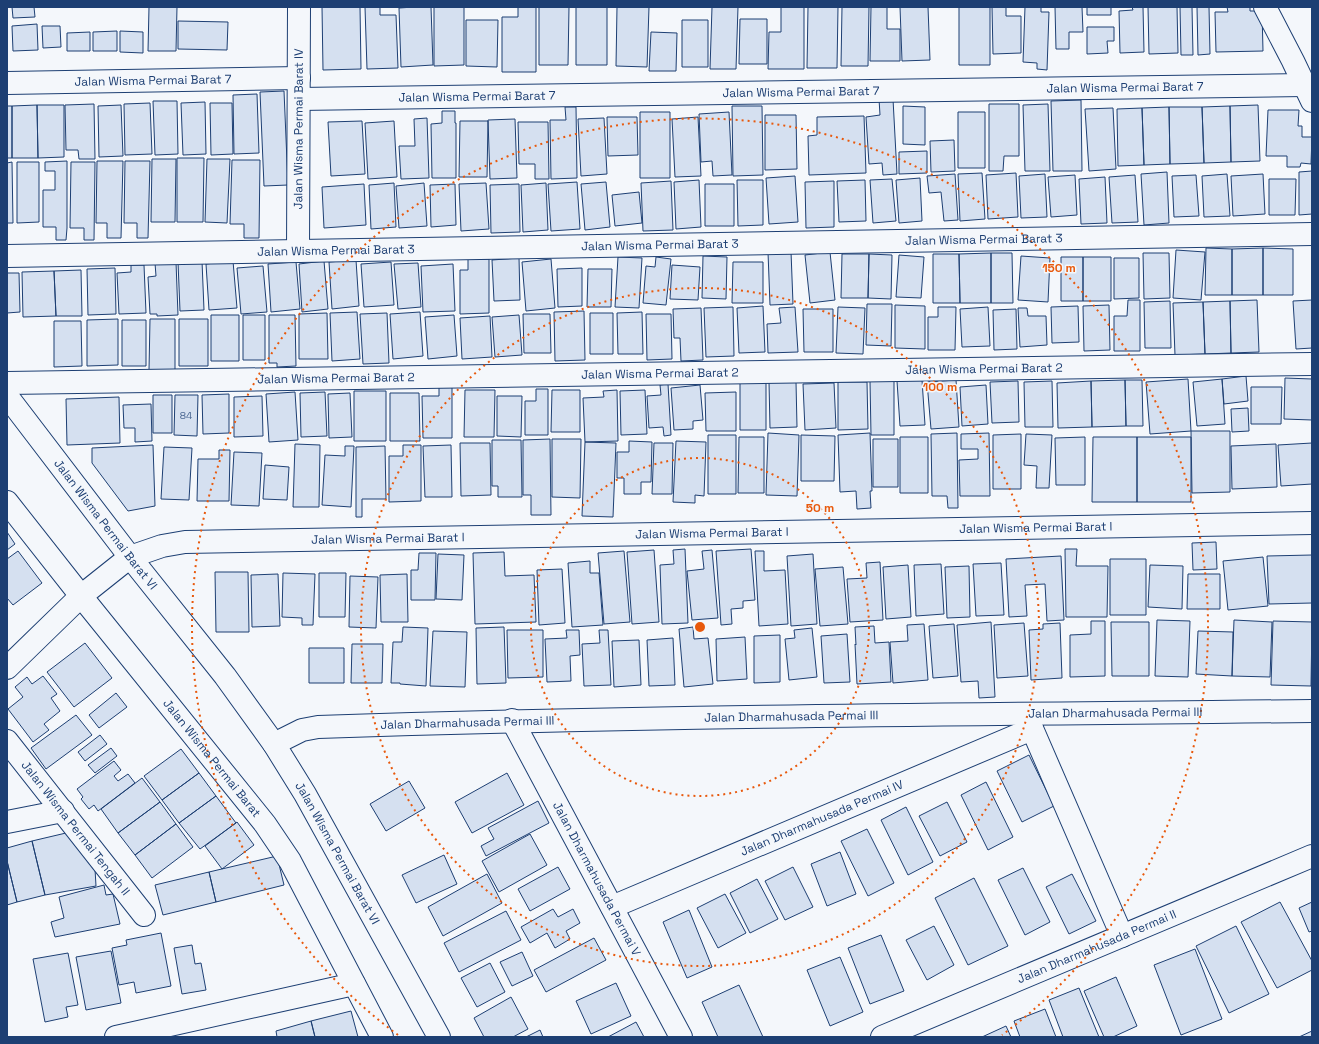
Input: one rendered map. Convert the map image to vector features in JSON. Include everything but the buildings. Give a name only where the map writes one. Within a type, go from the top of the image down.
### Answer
[{"type":"street","name":"Jalan Wisma Permai Barat IV","points":[[298,251],[299,7]]},
{"type":"street","points":[[1265,7],[1305,87]]},
{"type":"street","name":"Jalan Wisma Permai Barat 7","points":[[7,83],[299,78]]},
{"type":"street","name":"Jalan Wisma Permai Barat 7","points":[[299,99],[1305,87]]},
{"type":"street","name":"Jalan Wisma Permai Barat 3","points":[[7,256],[1312,234]]},
{"type":"street","name":"Jalan Wisma Permai Barat 2","points":[[7,383],[1312,364]]},
{"type":"street","name":"Jalan Wisma Permai Barat VI","points":[[7,396],[124,562],[207,652],[274,744],[305,794],[439,1037]]},
{"type":"street","name":"Jalan Wisma Permai Barat","points":[[7,502],[85,593],[265,824],[290,861],[382,1037]]},
{"type":"street","name":"Jalan Wisma Permai Barat I","points":[[124,562],[162,546],[185,542],[1312,523]]},
{"type":"street","points":[[7,668],[85,593],[124,562]]},
{"type":"street","name":"Jalan Dharmahusada Permai III","points":[[274,744],[302,730],[318,727],[512,720],[1029,722],[1312,711]]},
{"type":"street","name":"Jalan Dharmahusada Permai V","points":[[512,720],[681,1037]]},
{"type":"street","points":[[1029,722],[1122,936]]},
{"type":"street","name":"Jalan Dharmahusada Permai IV","points":[[612,907],[1029,722]]},
{"type":"street","name":"Jalan Wisma Permai Tengah II","points":[[7,741],[144,915]]},
{"type":"street","points":[[7,822],[63,811]]},
{"type":"street","name":"Jalan Dharmahusada Permai II","points":[[882,1037],[1312,856]]},
{"type":"street","points":[[116,1037],[354,984]]}]
